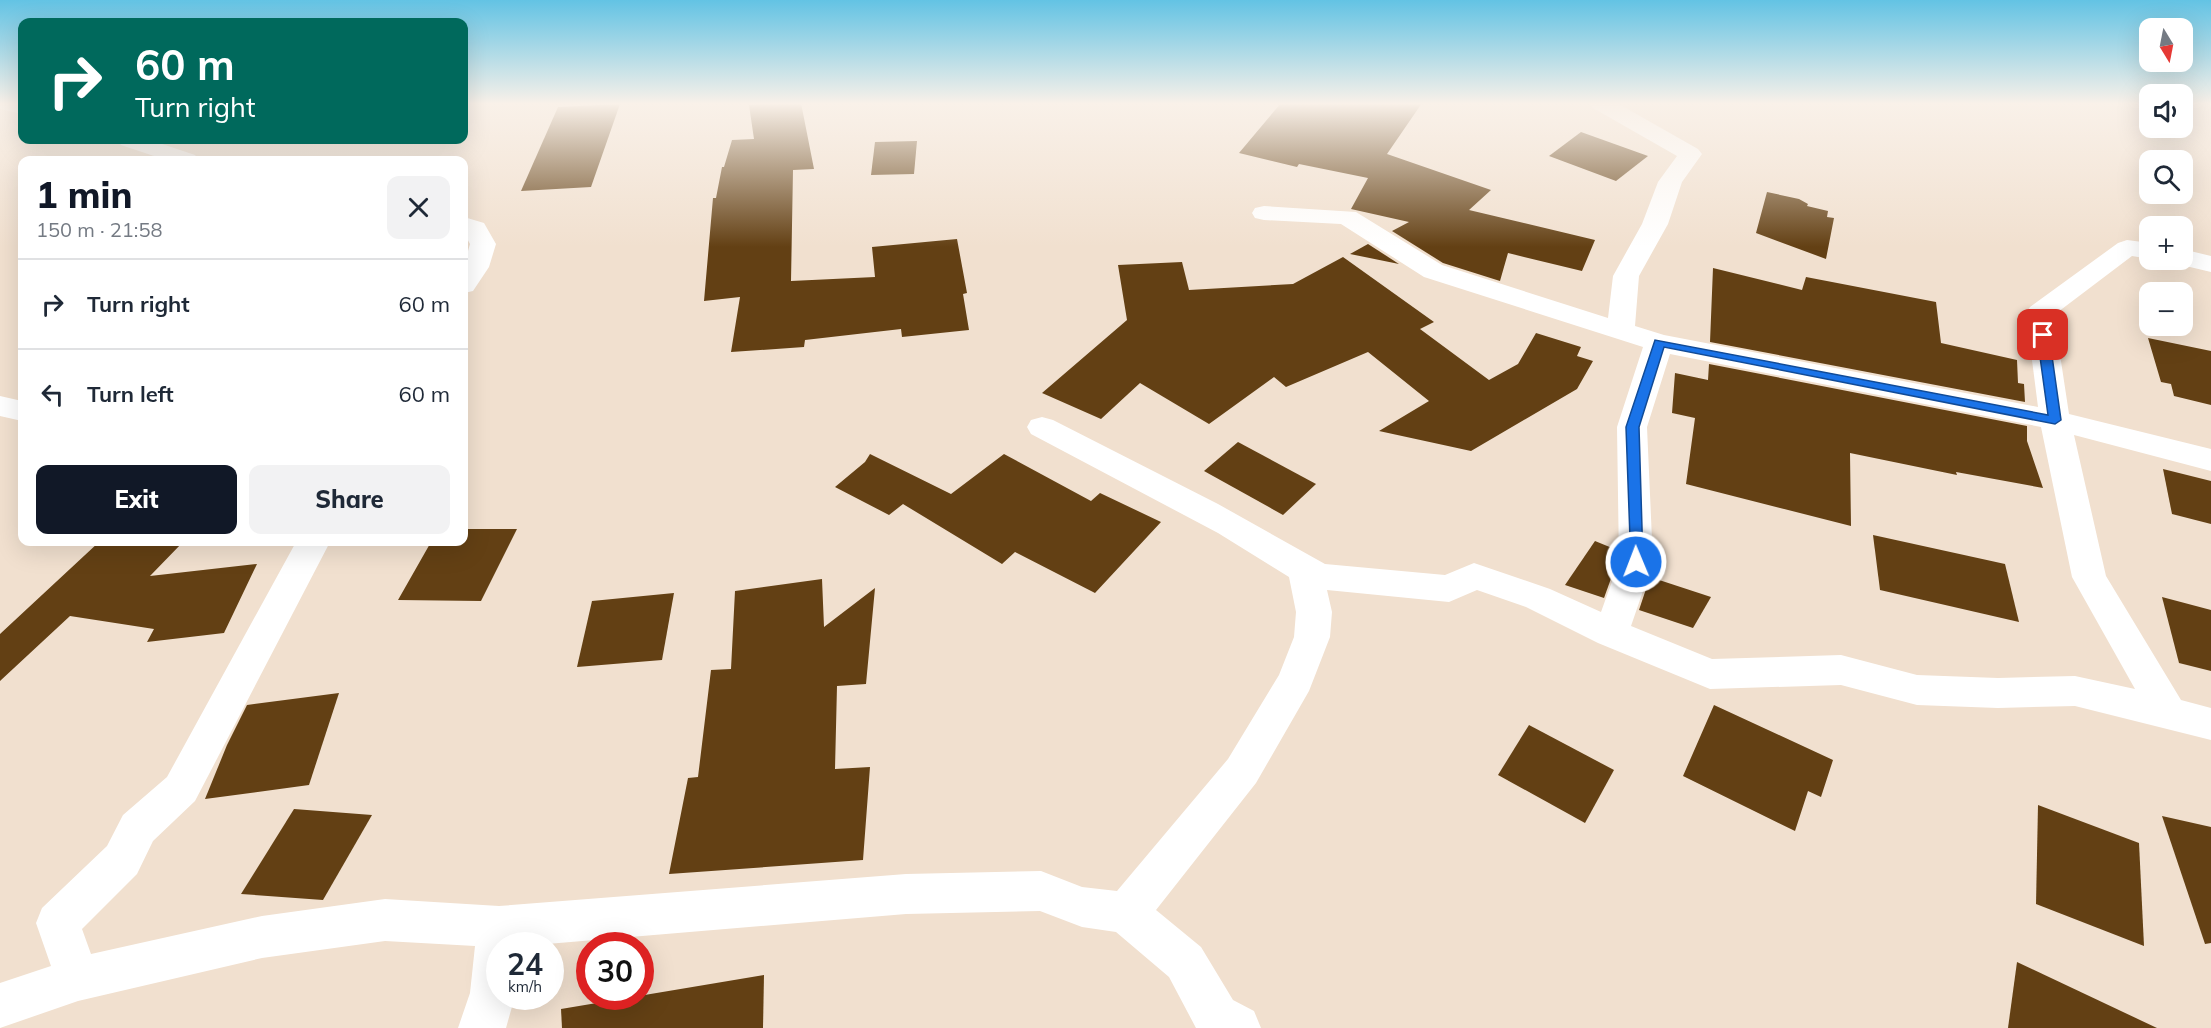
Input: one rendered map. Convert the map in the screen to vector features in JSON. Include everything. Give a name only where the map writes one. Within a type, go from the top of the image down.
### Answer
[{"type":"street","points":[[161,151],[175,156]]},
{"type":"street","points":[[1621,332],[1626,276],[1655,224],[1670,182],[1690,154],[1685,151]]},
{"type":"street","points":[[1264,213],[1347,217],[1433,272],[1659,343],[2055,420],[2211,460]]},
{"type":"street","points":[[468,226],[475,228],[483,244],[476,267],[468,279]]},
{"type":"street","points":[[2139,250],[2127,248],[2040,314],[2055,420],[2089,576],[2168,711]]},
{"type":"street","points":[[2193,260],[2211,264]]},
{"type":"street","points":[[1611,633],[1636,562],[1632,427],[1659,343]]},
{"type":"street","points":[[0,406],[18,410]]},
{"type":"street","points":[[1042,427],[1163,488],[1256,540],[1305,571],[1322,577],[1449,589],[1474,576],[1538,598],[1611,633],[1710,674],[1841,670],[1917,690],[1998,693],[2075,691],[2168,711],[2211,724]]},
{"type":"street","points":[[78,979],[58,923],[122,860],[138,828],[181,789],[311,546]]},
{"type":"street","points":[[1126,913],[1242,771],[1296,680],[1312,637],[1314,612],[1305,571]]},
{"type":"street","points":[[0,1006],[78,979],[262,937],[385,920],[499,927],[906,894],[1041,891],[1082,907],[1126,913],[1185,962],[1216,1017],[1237,1028]]},
{"type":"street","points":[[482,1028],[493,993],[499,927]]},
{"type":"building","points":[[539,151],[604,151],[591,187],[521,191]]},
{"type":"building","points":[[729,151],[810,151],[814,169],[793,170],[791,281],[875,277],[872,247],[957,239],[967,293],[963,294],[969,330],[902,337],[901,329],[805,340],[804,347],[731,352],[740,297],[704,301],[713,198],[716,198],[722,167],[724,167]]},
{"type":"building","points":[[874,151],[916,151],[914,174],[871,175]]},
{"type":"building","points":[[1241,151],[1389,151],[1387,154],[1491,190],[1469,210],[1595,240],[1582,271],[1508,253],[1500,281],[1443,263],[1392,231],[1409,222],[1351,209],[1368,178],[1299,164],[1297,167],[1239,153]]},
{"type":"building","points":[[1556,151],[1634,151],[1648,156],[1616,181],[1549,156]]},
{"type":"building","points":[[1767,192],[1799,199],[1808,204],[1807,206],[1828,211],[1827,217],[1834,218],[1826,259],[1756,233]]},
{"type":"building","points":[[1368,244],[1399,264],[1350,254]]},
{"type":"building","points":[[1343,257],[1434,322],[1420,329],[1489,380],[1518,364],[1536,333],[1581,347],[1577,356],[1593,361],[1577,389],[1471,451],[1379,431],[1429,401],[1368,352],[1286,387],[1274,377],[1209,424],[1140,383],[1101,419],[1042,393],[1127,320],[1118,265],[1182,262],[1189,290],[1293,284]]},
{"type":"building","points":[[1713,268],[1802,290],[1806,277],[1936,302],[1941,343],[2017,360],[2018,383],[2024,384],[2025,402],[1710,342]]},
{"type":"building","points":[[2148,338],[2211,351],[2211,405],[2174,396],[2171,384],[2161,382]]},
{"type":"building","points":[[1709,364],[2027,426],[2027,441],[2043,488],[1956,472],[1957,475],[1850,453],[1851,526],[1686,484],[1695,418],[1672,413],[1675,373],[1708,380]]},
{"type":"building","points":[[1238,442],[1316,484],[1283,515],[1204,471]]},
{"type":"building","points":[[870,454],[951,494],[1004,454],[1091,501],[1100,493],[1161,522],[1095,593],[1015,552],[1002,564],[903,504],[889,515],[835,487],[865,462]]},
{"type":"building","points":[[2163,469],[2211,481],[2211,524],[2172,514]]},
{"type":"building","points":[[468,529],[517,529],[481,601],[398,600],[429,546],[468,546]]},
{"type":"building","points":[[1873,535],[2005,564],[2019,622],[1880,590]]},
{"type":"building","points":[[1595,541],[1617,550],[1617,562],[1604,598],[1565,585]]},
{"type":"building","points":[[95,546],[179,546],[150,576],[257,564],[224,633],[147,642],[154,629],[70,616],[0,681],[0,634]]},
{"type":"building","points":[[1650,577],[1711,597],[1693,628],[1639,610]]},
{"type":"building","points":[[822,579],[824,627],[875,588],[866,684],[837,686],[835,769],[870,767],[863,860],[669,874],[688,778],[698,777],[711,670],[731,669],[735,591]]},
{"type":"building","points":[[674,593],[662,660],[577,667],[592,601]]},
{"type":"building","points":[[2162,597],[2211,610],[2211,671],[2179,663]]},
{"type":"building","points":[[339,693],[309,785],[205,799],[227,745],[247,705]]},
{"type":"building","points":[[1714,705],[1833,760],[1821,797],[1808,791],[1795,831],[1683,776]]},
{"type":"building","points":[[1529,725],[1614,770],[1585,823],[1498,775]]},
{"type":"building","points":[[2038,805],[2139,843],[2144,946],[2036,904]]},
{"type":"building","points":[[294,809],[372,815],[323,900],[241,894]]},
{"type":"building","points":[[2162,816],[2211,827],[2211,943],[2205,944]]},
{"type":"building","points":[[2017,962],[2157,1028],[2008,1028]]},
{"type":"building","points":[[764,975],[763,1028],[562,1028],[561,1010],[564,1008],[576,1006],[576,1010],[654,1010],[654,993]]},
{"type":"route","points":[[1636,562],[1632,427],[1659,343],[2055,420],[2043,335]]}]
